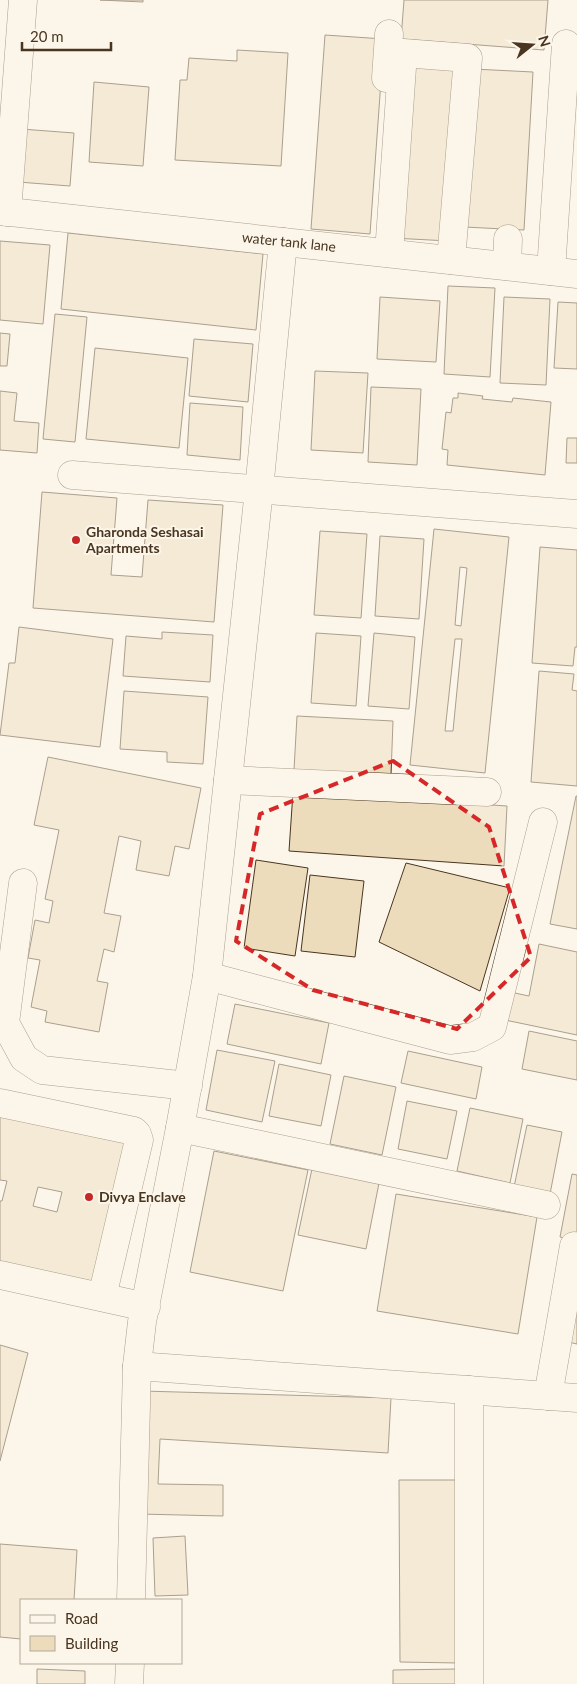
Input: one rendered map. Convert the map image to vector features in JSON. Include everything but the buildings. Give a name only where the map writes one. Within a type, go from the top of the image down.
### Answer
[{"type":"street","points":[[3,211],[23,0]]},
{"type":"street","points":[[381,252],[389,34]]},
{"type":"street","points":[[555,272],[566,44]]},
{"type":"street","points":[[381,252],[403,54],[468,58],[451,260]]},
{"type":"street","name":"water tank lane","points":[[3,211],[555,272]]},
{"type":"street","points":[[538,239],[555,272]]},
{"type":"street","points":[[507,266],[508,240]]},
{"type":"street","points":[[131,1599],[137,1366],[146,1307],[207,976],[284,242]]},
{"type":"street","points":[[72,475],[577,514]]},
{"type":"street","points":[[228,780],[487,792]]},
{"type":"street","points":[[207,976],[450,1040],[473,1037],[492,1026],[543,822]]},
{"type":"street","points":[[23,883],[5,1023],[24,1058],[42,1070],[188,1086]]},
{"type":"street","points":[[0,1103],[134,1131],[137,1134],[140,1140],[102,1297]]},
{"type":"street","points":[[180,1128],[546,1205]]},
{"type":"street","points":[[548,1396],[574,1246]]},
{"type":"street","points":[[0,1275],[146,1307]]},
{"type":"street","points":[[137,1366],[577,1398]]},
{"type":"street","points":[[469,1684],[470,1390]]},
{"type":"street","points":[[129,1684],[130,1664]]},
{"type":"highlighted area","points":[[393,761],[489,827],[531,957],[457,1029],[313,990],[236,941],[260,814]]},
{"type":"place","name":"Gharonda Seshasai Apartments","points":[[76,540]]},
{"type":"place","name":"Divya Enclave","points":[[89,1197]]}]
